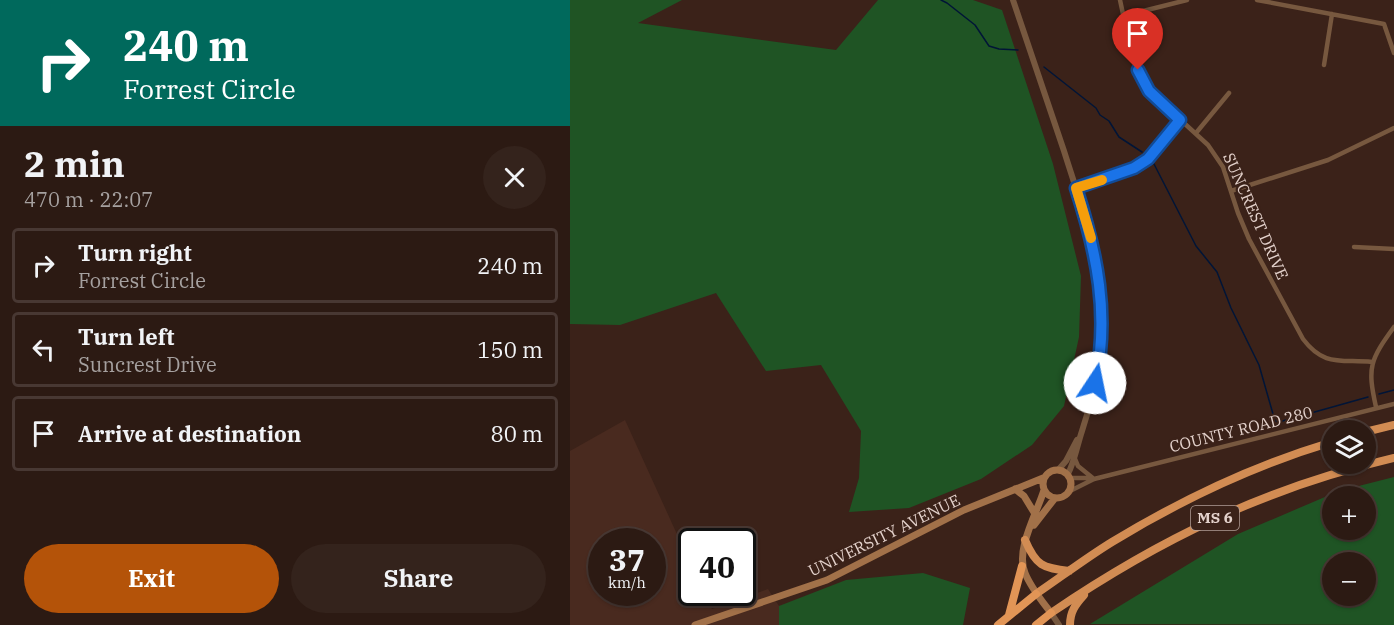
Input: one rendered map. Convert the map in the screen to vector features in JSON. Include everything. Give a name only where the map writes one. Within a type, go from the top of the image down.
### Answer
[{"type":"highway","points":[[1376,429],[1394,425]]},
{"type":"highway","name":"MS 6","points":[[1036,594],[1110,543],[1167,510],[1250,471],[1322,446]]},
{"type":"highway","name":"MS 6","points":[[1051,614],[1096,583],[1154,548],[1216,518],[1275,493],[1349,469],[1394,458]]},
{"type":"highway","points":[[1026,540],[1031,554],[1043,566],[1070,571]]},
{"type":"highway","points":[[1010,615],[1022,566]]},
{"type":"highway","points":[[1070,625],[1070,616],[1076,604],[1096,583]]},
{"type":"highway","points":[[998,625],[1036,594]]},
{"type":"highway","points":[[1036,625],[1051,614]]},
{"type":"main road","points":[[1043,489],[1055,498],[1063,497],[1070,491],[1069,476],[1059,470],[1050,471],[1043,478],[1043,489],[1026,540],[1022,566],[1036,594],[1051,614]]},
{"type":"main road","name":"UNIVERSITY AVENUE","points":[[695,625],[827,580],[964,510],[1043,478]]},
{"type":"main road","points":[[1015,489],[1024,496],[1035,514]]},
{"type":"main road","name":"UNIVERSITY AVENUE","points":[[1015,489],[1043,489]]},
{"type":"main road","points":[[1031,528],[1055,498]]},
{"type":"street","points":[[1013,0],[1094,248],[1102,315],[1101,345],[1097,371],[1069,476],[1094,479]]},
{"type":"street","name":"SUNCREST DRIVE","points":[[1120,0],[1132,56],[1139,74],[1149,91],[1208,145],[1223,167],[1249,239],[1299,332],[1312,350],[1322,357],[1335,362],[1372,362]]},
{"type":"street","points":[[1123,16],[1187,0]]},
{"type":"street","points":[[1259,0],[1384,24],[1394,53]]},
{"type":"street","points":[[1324,65],[1332,14]]},
{"type":"street","points":[[1196,133],[1229,93]]},
{"type":"street","points":[[1076,188],[1134,168],[1148,159],[1180,120]]},
{"type":"street","points":[[1231,191],[1328,160],[1394,128]]},
{"type":"street","points":[[1354,247],[1394,249]]},
{"type":"street","points":[[1376,408],[1371,382],[1372,362],[1379,347],[1394,327]]},
{"type":"street","name":"COUNTY ROAD 280","points":[[1094,479],[1394,404]]},
{"type":"street","points":[[1059,470],[1081,434]]},
{"type":"street","points":[[1075,459],[1078,466],[1094,479]]},
{"type":"street","points":[[1070,491],[1094,479]]},
{"type":"street","points":[[1051,614],[1059,625]]},
{"type":"shaded area","points":[[625,420],[678,536],[678,606],[710,606],[712,609],[720,606],[756,606],[756,593],[768,589],[779,606],[779,625],[570,625],[570,451]]},
{"type":"green space","points":[[570,0],[682,0],[638,23],[836,50],[878,0],[973,0],[1002,10],[1053,164],[1081,276],[1079,337],[1064,406],[1032,445],[981,479],[909,508],[849,512],[859,478],[861,431],[821,365],[766,371],[716,293],[620,325],[570,324]]},
{"type":"green space","points":[[1394,477],[1394,625],[1090,624],[1238,534],[1322,498],[1322,540],[1376,540],[1376,486],[1359,486]]},
{"type":"green space","points":[[923,573],[970,588],[963,625],[779,625],[779,606],[846,580]]},
{"type":"waterway","points":[[941,0],[975,25],[989,46],[1018,50]]},
{"type":"waterway","points":[[1044,67],[1096,108],[1100,115],[1109,121],[1119,137],[1142,152]]},
{"type":"waterway","points":[[1154,164],[1196,246],[1217,272],[1231,308],[1259,365],[1275,421],[1279,422],[1368,397]]},
{"type":"waterway","points":[[1379,394],[1394,390]]},
{"type":"slow traffic","points":[[1091,238],[1076,188],[1102,180]]},
{"type":"route","points":[[1095,383],[1101,345],[1102,315],[1099,280],[1094,248],[1076,188],[1125,172],[1148,159],[1180,120],[1149,91],[1138,70]]}]
